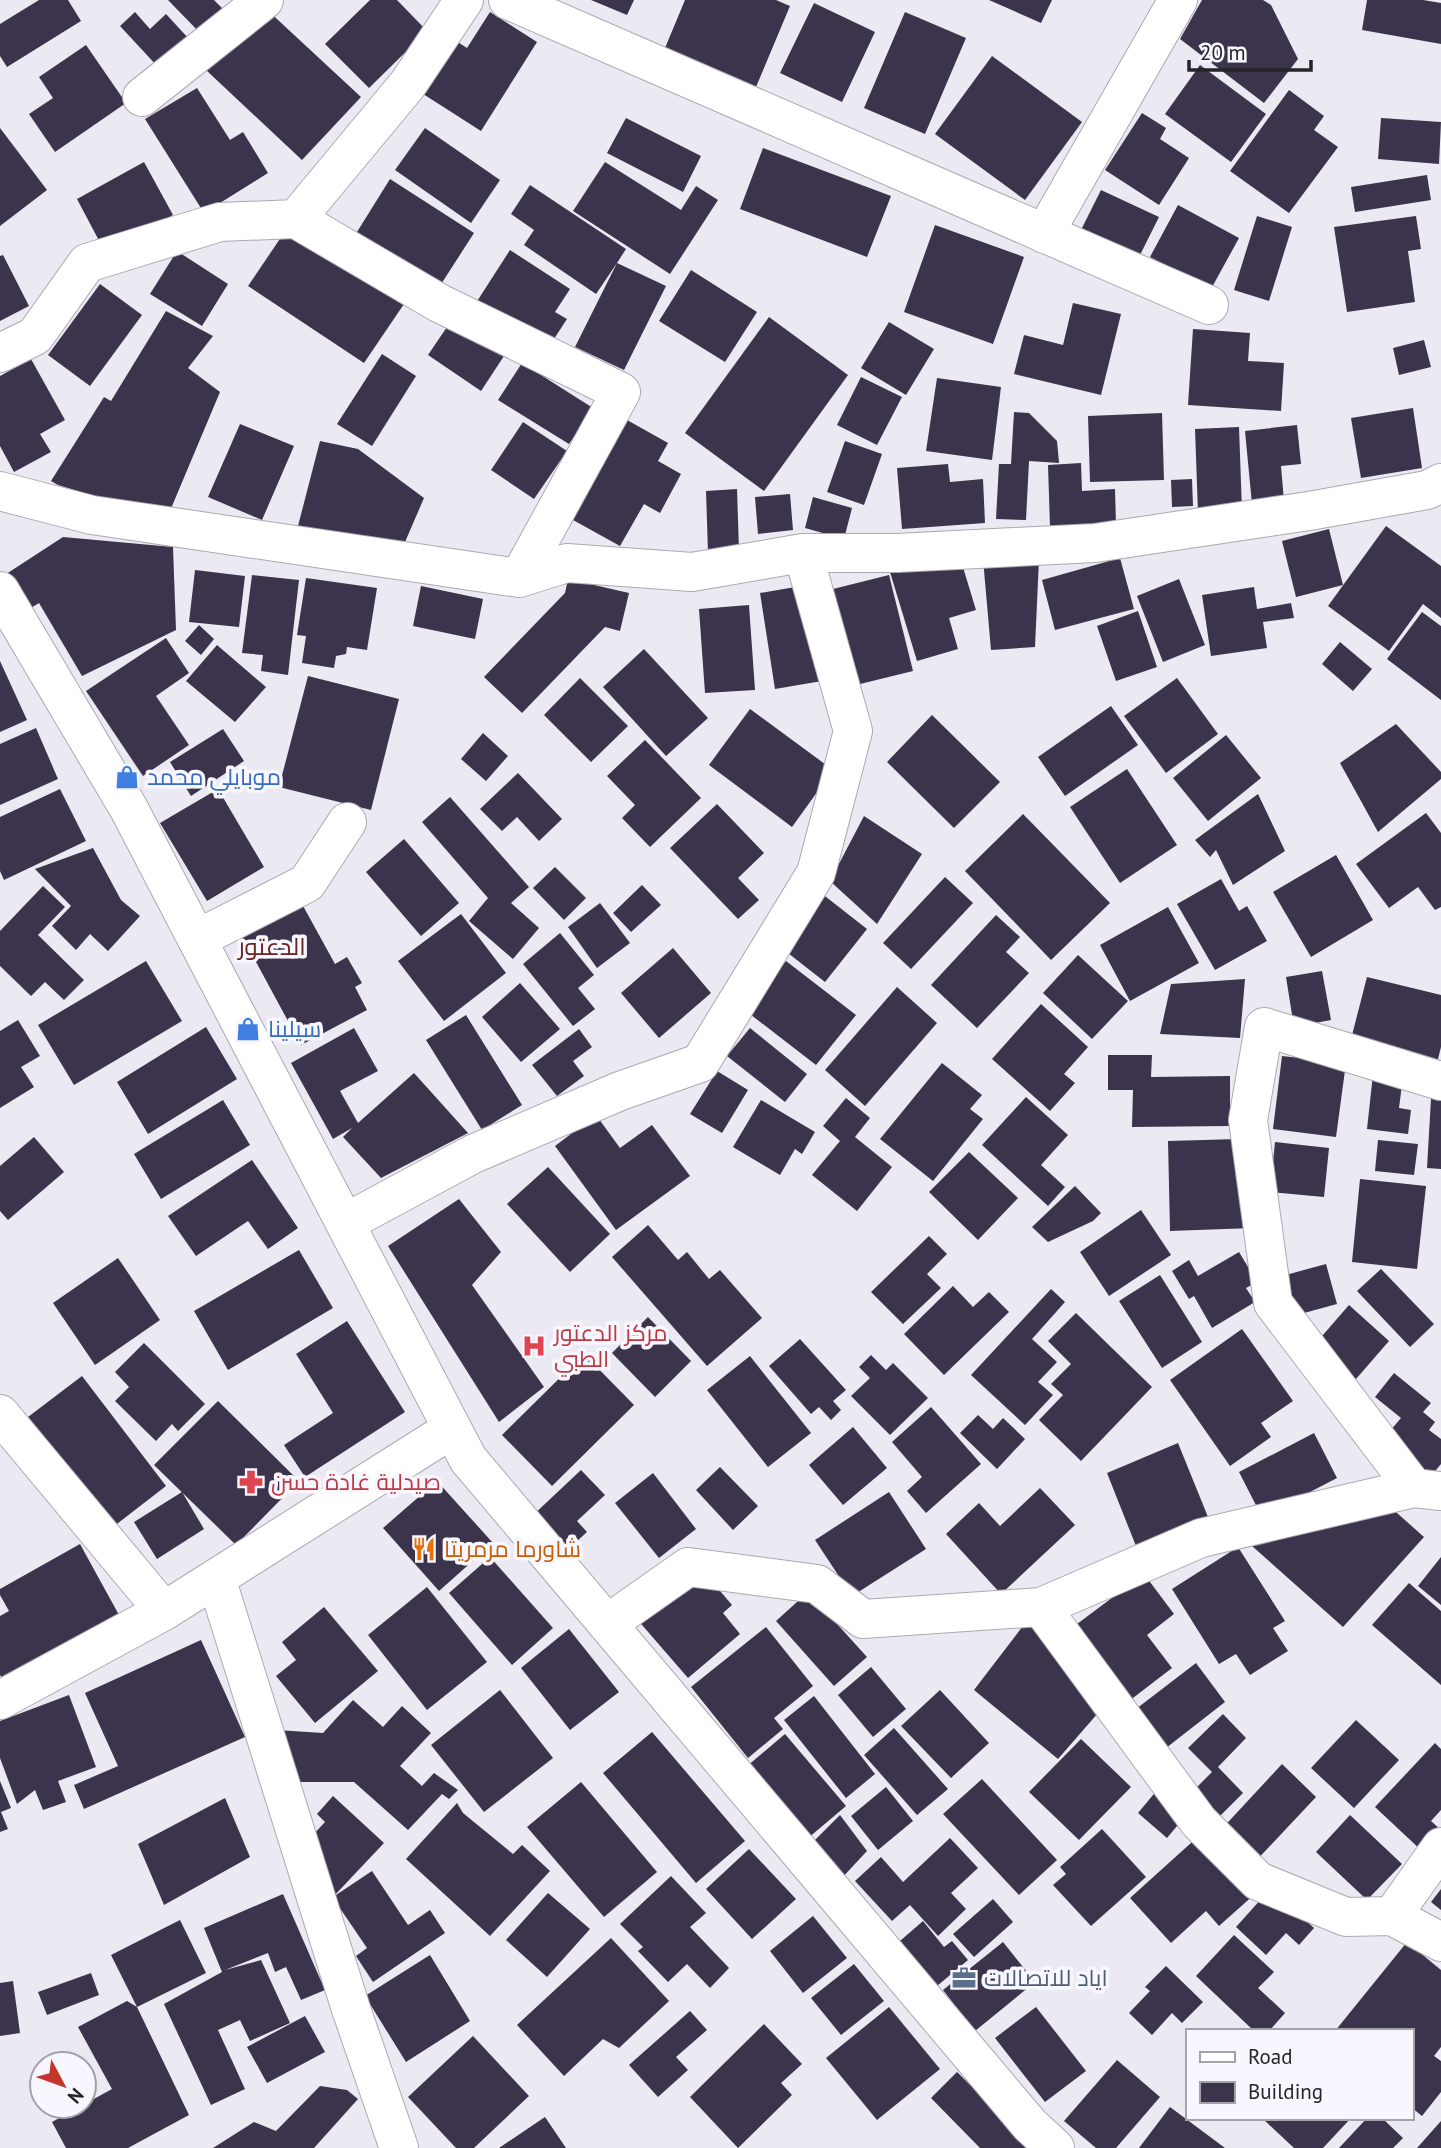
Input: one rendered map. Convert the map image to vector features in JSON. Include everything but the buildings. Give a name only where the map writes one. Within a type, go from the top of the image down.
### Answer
[{"type":"street","points":[[142,97],[264,0]]},
{"type":"street","points":[[296,219],[408,84],[464,0]]},
{"type":"street","points":[[508,0],[1209,305]]},
{"type":"street","points":[[1044,234],[1178,0]]},
{"type":"street","points":[[0,352],[35,336],[87,263],[220,222],[296,219],[439,303],[621,392],[519,578]]},
{"type":"street","points":[[0,491],[92,515],[519,578],[567,563],[692,572],[803,553],[897,552],[1095,543],[1436,494]]},
{"type":"street","points":[[345,1223],[473,1154],[620,1091],[700,1063],[816,873],[853,731],[803,553]]},
{"type":"street","points":[[0,591],[129,809],[468,1459],[1030,2125],[1055,2148]]},
{"type":"street","points":[[197,939],[307,883],[347,822]]},
{"type":"street","points":[[607,1624],[688,1567],[817,1584],[863,1619],[1041,1607],[1201,1538],[1428,1490],[1273,1303],[1248,1120],[1264,1027],[1441,1082]]},
{"type":"street","points":[[0,1414],[164,1611]]},
{"type":"street","points":[[0,1700],[164,1611],[452,1429]]},
{"type":"street","points":[[216,1578],[351,2009],[399,2148]]},
{"type":"street","points":[[1041,1607],[1199,1822],[1258,1881],[1346,1917],[1392,1916],[1441,1942]]},
{"type":"street","points":[[1392,1916],[1441,1847]]},
{"type":"place","name":"موبايلي محمد","points":[[127,777]]},
{"type":"place","name":"سيلينا","points":[[248,1029]]},
{"type":"place","name":"مركز الدعتور الطبي","points":[[534,1346]]},
{"type":"place","name":"صيدلية غادة حسن","points":[[251,1482]]},
{"type":"place","name":"شاورما مرمريتا","points":[[424,1549]]},
{"type":"place","name":"اياد للاتصالات","points":[[964,1978]]},
{"type":"district","name":"الدعتور","points":[[272,947]]}]
